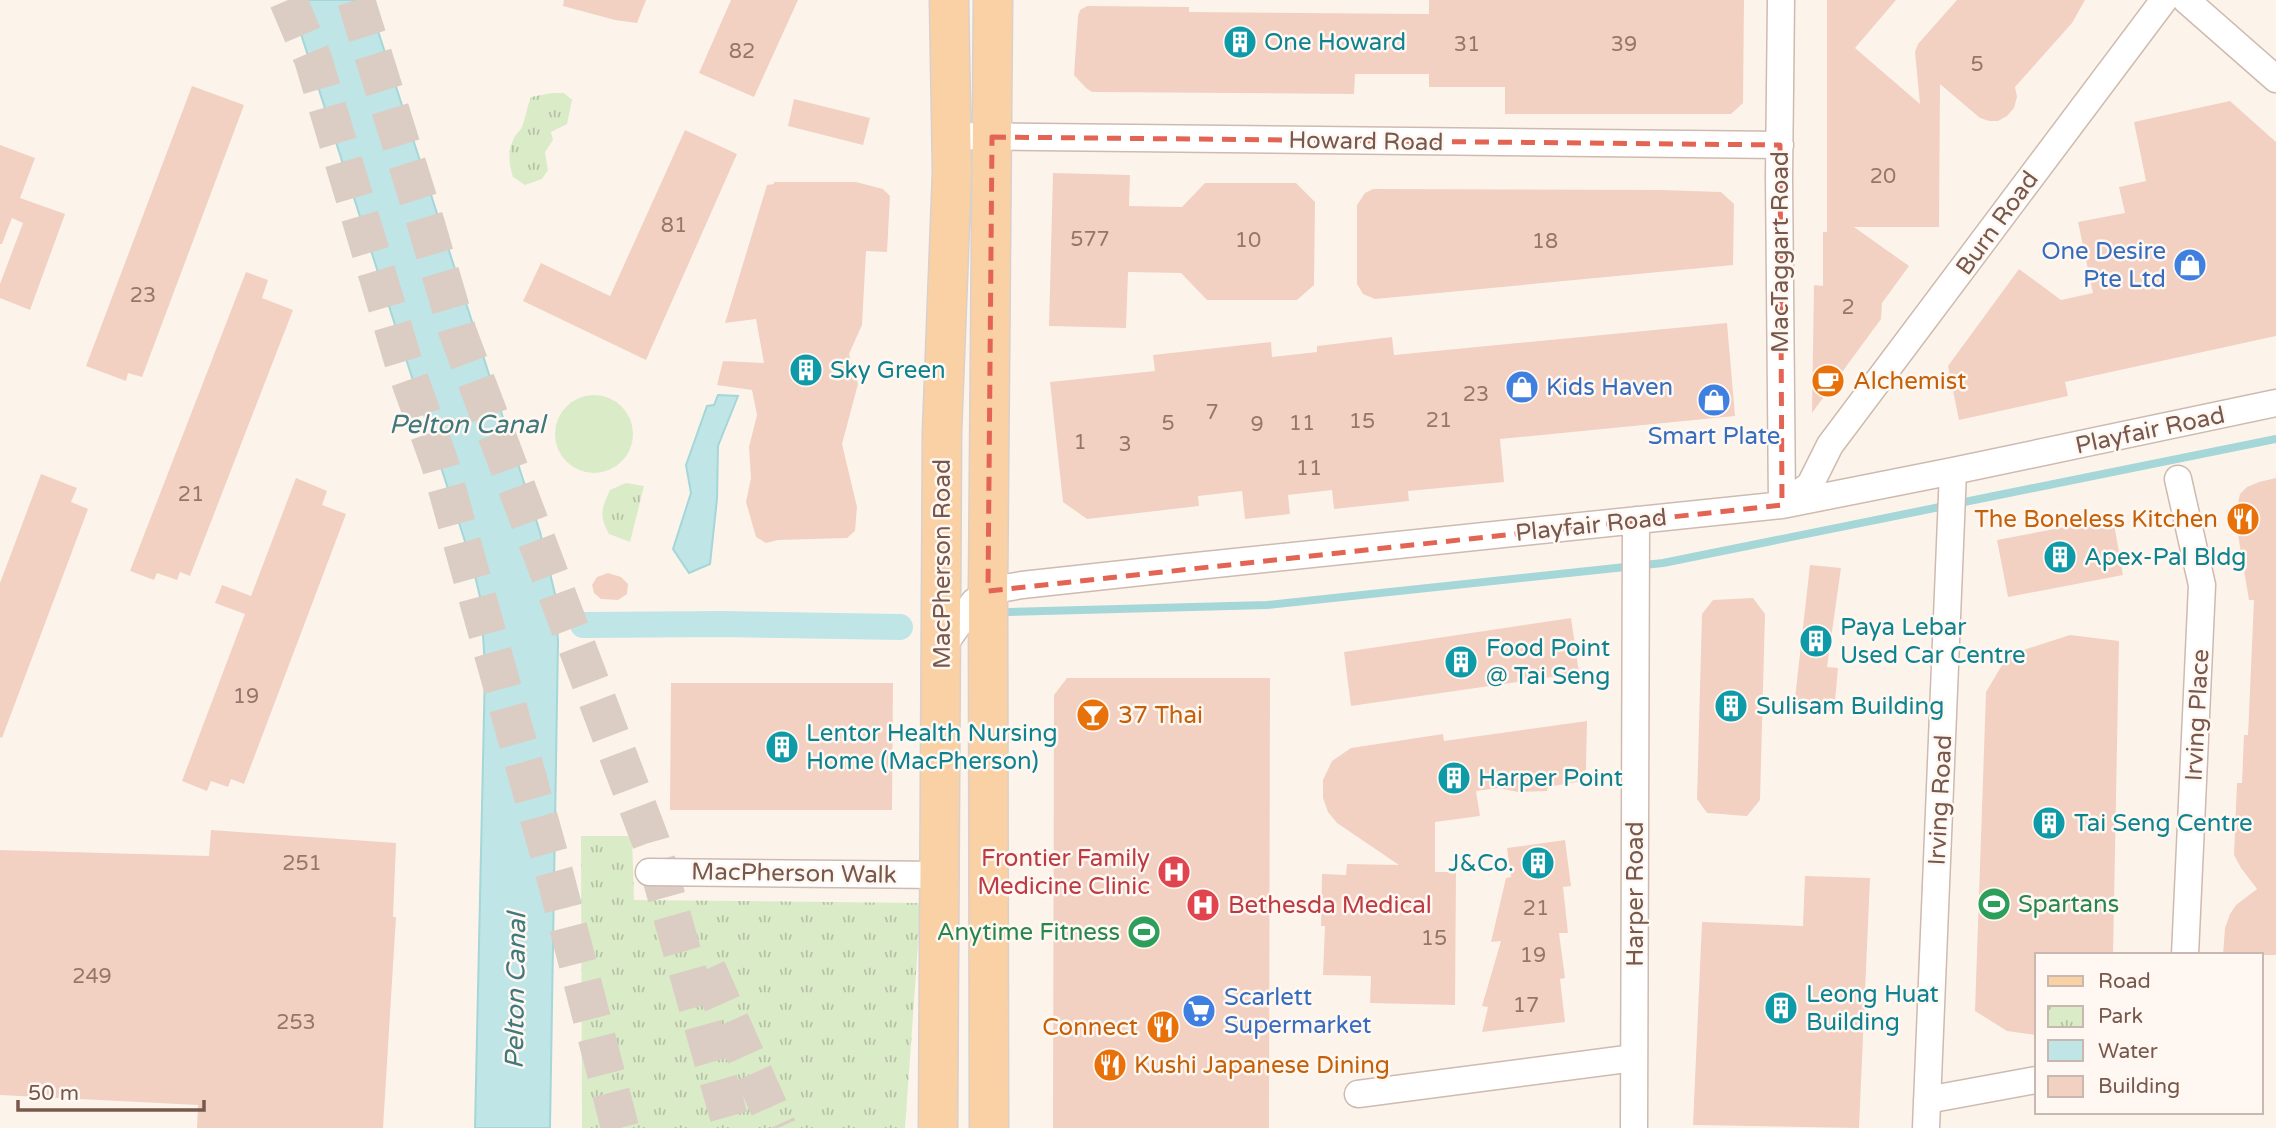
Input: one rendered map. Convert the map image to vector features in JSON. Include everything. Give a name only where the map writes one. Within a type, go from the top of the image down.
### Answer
[{"type":"main road","name":"MacPherson Road","points":[[938,1128],[942,432],[951,136],[949,0]]},
{"type":"main road","name":"MacPherson Road","points":[[989,1128],[988,591],[993,0]]},
{"type":"street","name":"MacTaggart Road","points":[[1781,0],[1782,505]]},
{"type":"street","name":"Burn Road","points":[[1782,505],[1810,485],[1830,446],[2164,0]]},
{"type":"street","points":[[2186,0],[2276,79]]},
{"type":"street","name":"Howard Road","points":[[951,136],[1780,145]]},
{"type":"street","name":"Playfair Road","points":[[988,591],[1782,505],[1953,482],[2276,403]]},
{"type":"street","name":"Burn Road","points":[[1781,466],[1801,463],[1830,446]]},
{"type":"street","name":"Irving Place","points":[[2178,479],[2202,585],[2185,953]]},
{"type":"street","name":"Irving Road","points":[[1926,1128],[1953,482]]},
{"type":"street","name":"Harper Road","points":[[1634,1128],[1636,520]]},
{"type":"street","points":[[941,664],[946,642],[974,601],[988,591]]},
{"type":"street","name":"MacPherson Walk","points":[[649,872],[940,875]]},
{"type":"street","points":[[1358,1094],[1634,1058]]},
{"type":"street","points":[[1927,1100],[2035,1080]]},
{"type":"highlighted area","points":[[992,137],[1780,145],[1782,505],[988,591]]},
{"type":"green space","points":[[564,93],[572,100],[567,124],[551,132],[553,140],[545,152],[548,170],[542,179],[525,185],[513,177],[510,148],[522,126],[531,97]]},
{"type":"green space","points":[[594,395],[609,398],[622,406],[630,419],[633,434],[630,449],[622,462],[609,470],[594,473],[579,470],[566,462],[558,449],[555,434],[558,419],[566,406],[579,398]]},
{"type":"green space","points":[[626,483],[644,486],[630,542],[609,534],[603,517],[603,508],[610,490]]},
{"type":"green space","points":[[581,836],[632,836],[634,900],[921,903],[905,1128],[582,1128]]},
{"type":"water","name":"Pelton Canal","points":[[290,0],[368,0],[540,532],[555,594],[558,641],[550,1128],[475,1128],[485,668],[481,601],[472,563]]},
{"type":"water","points":[[718,395],[738,396],[718,446],[717,499],[710,564],[689,573],[673,549],[691,493],[686,465],[707,406],[714,405]]},
{"type":"building","points":[[564,0],[646,0],[637,23],[563,6]]},
{"type":"building","points":[[731,0],[798,0],[754,97],[699,73]]},
{"type":"building","points":[[1429,0],[1744,0],[1743,103],[1731,114],[1505,114],[1505,87],[1429,87],[1429,74],[1355,74],[1354,94],[1092,92],[1074,75],[1078,16],[1080,10],[1087,6],[1189,7],[1189,12],[1429,14]]},
{"type":"building","points":[[1827,0],[1896,0],[1855,48],[1920,104],[1915,52],[1918,44],[1957,0],[2085,0],[2072,23],[2015,87],[2017,97],[2014,108],[2007,116],[1998,121],[1980,118],[1940,84],[1939,227],[1854,227],[1909,266],[1882,303],[1881,319],[1812,413],[1814,285],[1823,286],[1823,232],[1827,232]]},
{"type":"building","points":[[192,86],[244,105],[142,377],[128,373],[126,381],[86,366]]},
{"type":"building","points":[[794,99],[870,118],[863,145],[788,126]]},
{"type":"building","points":[[2230,101],[2276,142],[2276,336],[2065,382],[2068,396],[1959,420],[1948,366],[2019,269],[2061,300],[2093,293],[2078,222],[2125,213],[2119,187],[2146,181],[2134,122]]},
{"type":"building","points":[[685,130],[737,154],[646,360],[523,301],[541,263],[610,296]]},
{"type":"building","points":[[0,145],[35,158],[20,198],[65,214],[30,310],[0,298],[0,284],[23,223],[12,218],[0,244]]},
{"type":"building","points":[[1053,173],[1130,175],[1129,206],[1182,207],[1205,183],[1296,183],[1315,202],[1314,285],[1297,300],[1207,300],[1181,273],[1128,272],[1126,328],[1049,326]]},
{"type":"building","name":"Sky Green","points":[[774,182],[856,182],[883,189],[890,196],[887,252],[866,251],[862,325],[849,354],[858,384],[842,444],[857,507],[855,531],[847,538],[778,540],[766,543],[756,537],[746,502],[751,478],[749,447],[757,415],[752,390],[717,385],[723,361],[764,363],[756,319],[725,323],[767,185]]},
{"type":"building","points":[[1373,189],[1721,192],[1734,204],[1733,265],[1375,299],[1363,294],[1357,284],[1357,205],[1365,193]]},
{"type":"building","points":[[246,272],[268,280],[262,298],[293,310],[190,576],[180,572],[177,580],[157,573],[154,580],[130,571]]},
{"type":"building","points":[[1727,323],[1735,416],[1500,439],[1504,482],[1408,491],[1409,501],[1334,509],[1332,490],[1288,495],[1290,514],[1245,519],[1242,491],[1198,496],[1199,506],[1087,519],[1063,502],[1050,382],[1155,371],[1153,355],[1271,342],[1272,357],[1317,352],[1317,346],[1392,337],[1394,355]]},
{"type":"building","points":[[41,474],[77,488],[71,502],[88,509],[2,738],[0,583]]},
{"type":"building","points":[[296,478],[327,491],[322,505],[346,514],[244,784],[231,779],[228,787],[211,781],[207,791],[182,781],[245,614],[215,603],[222,585],[251,596]]},
{"type":"building","points":[[2276,478],[2276,955],[2223,953],[2225,928],[2230,914],[2236,905],[2257,889],[2234,855],[2237,783],[2242,783],[2244,735],[2248,735],[2254,600],[2249,600],[2235,517],[2240,494],[2247,487]]},
{"type":"building","name":"Apex-Pal Bldg","points":[[2113,518],[2123,575],[2008,597],[1997,540]]},
{"type":"building","name":"Paya Lebar Used Car Centre","points":[[1810,565],[1841,568],[1827,667],[1838,668],[1834,712],[1794,707]]},
{"type":"building","points":[[608,573],[621,577],[628,584],[627,594],[618,600],[601,599],[594,593],[592,585],[597,577]]},
{"type":"building","name":"Sulisam Building","points":[[1753,598],[1765,614],[1760,800],[1747,816],[1707,813],[1697,799],[1702,614],[1713,600]]},
{"type":"building","name":"Food Point @ Tai Seng","points":[[1571,618],[1579,673],[1351,706],[1344,652]]},
{"type":"building","name":"Tai Seng Centre","points":[[2070,635],[2119,641],[2113,953],[2035,953],[2035,1035],[2007,1031],[1975,1011],[1986,692],[2008,655]]},
{"type":"building","points":[[1067,678],[1270,678],[1269,1128],[1053,1128],[1054,695]]},
{"type":"building","name":"Lentor Health Nursing Home (MacPherson)","points":[[671,683],[893,683],[892,810],[670,810]]},
{"type":"building","points":[[1587,721],[1586,769],[1582,781],[1548,787],[1547,791],[1518,792],[1498,788],[1476,791],[1480,816],[1435,822],[1435,872],[1456,872],[1455,1005],[1370,1003],[1371,976],[1323,975],[1325,926],[1321,926],[1322,874],[1346,875],[1347,864],[1399,865],[1337,823],[1328,812],[1323,798],[1323,780],[1332,761],[1351,748],[1443,734],[1444,741]]},
{"type":"building","points":[[211,830],[396,843],[393,917],[396,917],[383,1128],[197,1128],[198,1105],[0,1095],[0,850],[209,856]]},
{"type":"building","points":[[1565,840],[1571,886],[1563,887],[1568,933],[1559,933],[1565,978],[1560,979],[1565,1022],[1482,1032],[1488,1007],[1482,1006],[1501,941],[1491,942],[1506,878],[1511,877],[1507,848]]},
{"type":"building","name":"Leong Huat Building","points":[[1805,876],[1870,878],[1859,1128],[1693,1125],[1702,922],[1803,926]]},
{"type":"waterway","points":[[1009,612],[1267,605],[1663,563],[2276,439]]},
{"type":"waterway","points":[[583,625],[900,627]]},
{"type":"tunnel","points":[[288,0],[313,59],[404,364],[440,464],[554,872],[620,1128]]},
{"type":"tunnel","points":[[356,0],[458,333],[651,842],[732,1128]]},
{"type":"tunnel","points":[[707,969],[778,1128]]},
{"type":"place","name":"One Howard","points":[[1240,42]]},
{"type":"place","name":"One Desire Pte Ltd","points":[[2190,265]]},
{"type":"place","name":"Sky Green","points":[[806,370]]},
{"type":"place","name":"Alchemist","points":[[1828,381]]},
{"type":"place","name":"Kids Haven","points":[[1522,387]]},
{"type":"place","name":"Smart Plate","points":[[1714,400]]},
{"type":"place","name":"The Boneless Kitchen","points":[[2243,519]]},
{"type":"place","name":"Apex-Pal Bldg","points":[[2060,557]]},
{"type":"place","name":"Paya Lebar Used Car Centre","points":[[1816,641]]},
{"type":"place","name":"Food Point @ Tai Seng","points":[[1461,662]]},
{"type":"place","name":"Sulisam Building","points":[[1731,706]]},
{"type":"place","name":"37 Thai","points":[[1093,715]]},
{"type":"place","name":"Lentor Health Nursing Home (MacPherson)","points":[[782,747]]},
{"type":"place","name":"Harper Point","points":[[1454,778]]},
{"type":"place","name":"Tai Seng Centre","points":[[2049,823]]},
{"type":"place","name":"J&Co.","points":[[1538,863]]},
{"type":"place","name":"Frontier Family Medicine Clinic","points":[[1174,872]]},
{"type":"place","name":"Spartans","points":[[1994,904]]},
{"type":"place","name":"Bethesda Medical","points":[[1203,905]]},
{"type":"place","name":"Anytime Fitness","points":[[1144,932]]},
{"type":"place","name":"Leong Huat Building","points":[[1781,1008]]},
{"type":"place","name":"Scarlett Supermarket","points":[[1199,1011]]},
{"type":"place","name":"Connect","points":[[1163,1027]]},
{"type":"place","name":"Kushi Japanese Dining","points":[[1110,1065]]}]
